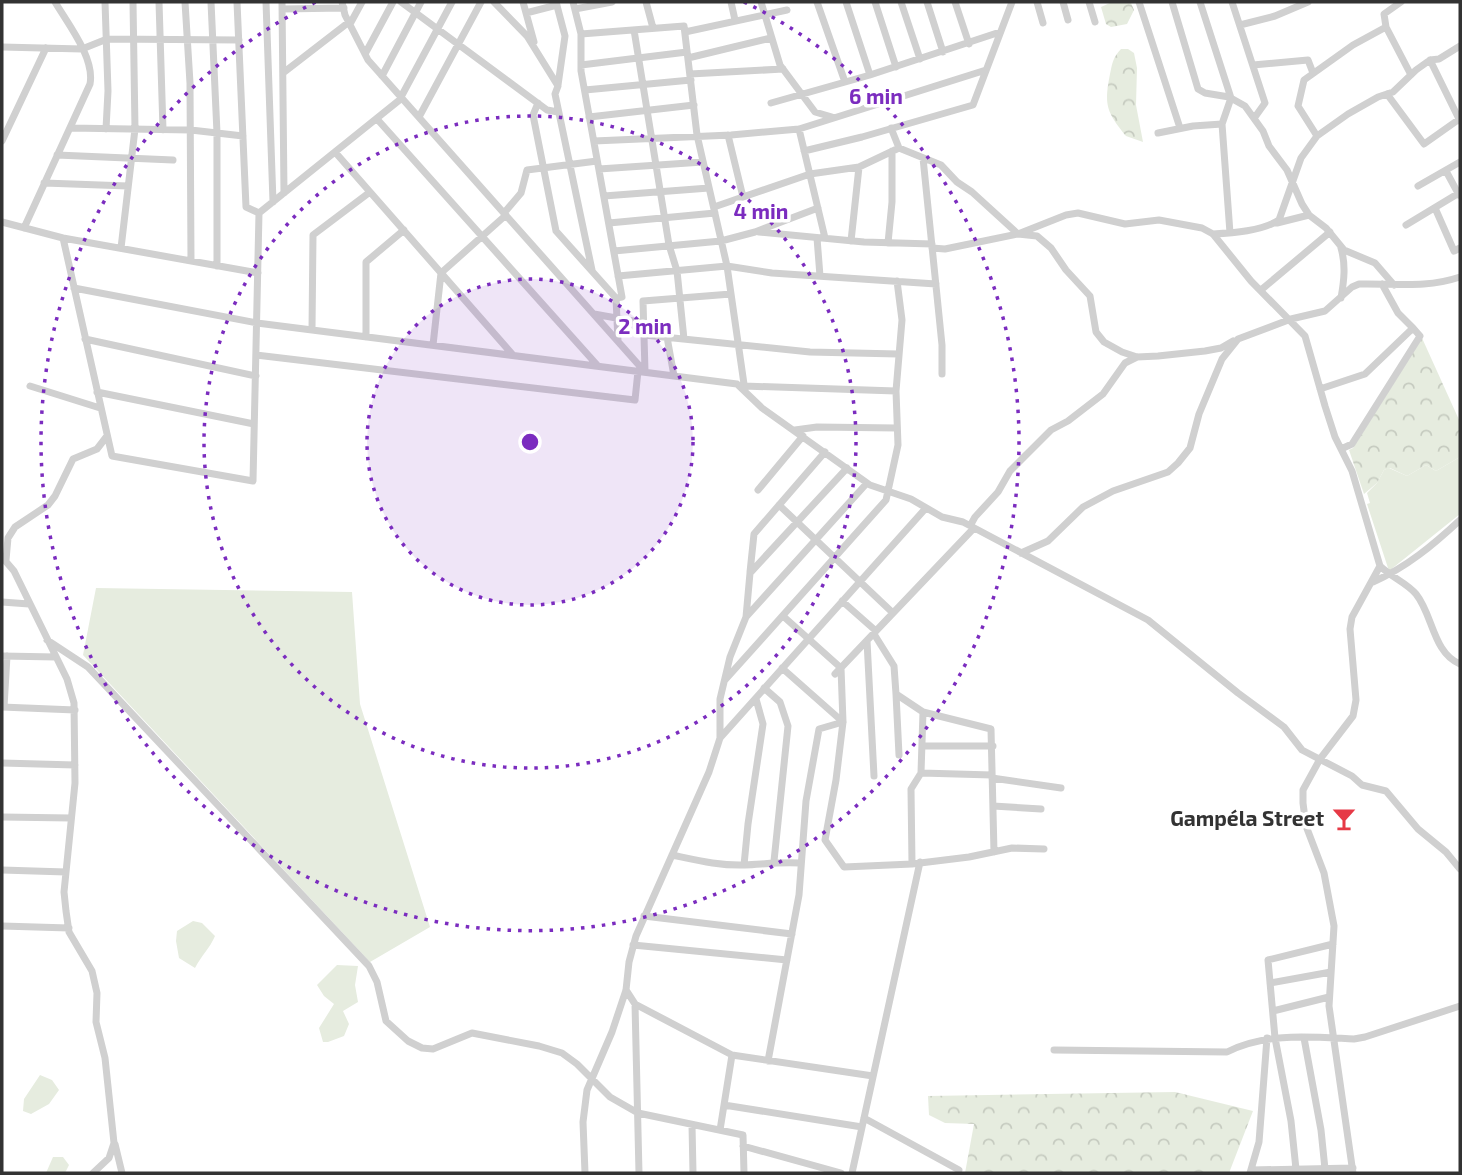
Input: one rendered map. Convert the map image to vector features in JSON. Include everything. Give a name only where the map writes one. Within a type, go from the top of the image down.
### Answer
[{"type":"street","points":[[24,228],[91,76],[82,49],[55,2]]},
{"type":"street","points":[[105,2],[106,129]]},
{"type":"street","points":[[121,248],[135,129],[133,2]]},
{"type":"street","points":[[159,2],[163,130]]},
{"type":"street","points":[[185,2],[190,83],[191,261]]},
{"type":"street","points":[[211,2],[217,133],[217,266]]},
{"type":"street","points":[[237,2],[246,207],[259,213]]},
{"type":"street","points":[[266,2],[273,202]]},
{"type":"street","points":[[283,73],[349,23],[362,2]]},
{"type":"street","points":[[365,54],[393,2]]},
{"type":"street","points":[[401,2],[547,110],[558,112]]},
{"type":"street","points":[[382,76],[421,2]]},
{"type":"street","points":[[259,213],[402,98],[452,2]]},
{"type":"street","points":[[419,117],[481,2]]},
{"type":"street","points":[[494,2],[527,36],[558,86]]},
{"type":"street","points":[[523,2],[536,49]]},
{"type":"street","points":[[612,2],[574,6],[581,34],[581,65],[589,117],[622,297],[616,298]]},
{"type":"street","points":[[646,2],[653,28]]},
{"type":"street","points":[[731,2],[735,20]]},
{"type":"street","points":[[761,2],[783,69],[815,112],[833,118]]},
{"type":"street","points":[[817,2],[845,82]]},
{"type":"street","points":[[846,2],[870,75]]},
{"type":"street","points":[[875,2],[896,67]]},
{"type":"street","points":[[901,2],[920,59]]},
{"type":"street","points":[[927,2],[943,52]]},
{"type":"street","points":[[956,2],[969,44]]},
{"type":"street","points":[[804,151],[973,104],[1012,2]]},
{"type":"street","points":[[1037,2],[1043,23]]},
{"type":"street","points":[[1063,2],[1068,20]]},
{"type":"street","points":[[1090,2],[1095,22]]},
{"type":"street","points":[[1139,2],[1180,128]]},
{"type":"street","points":[[1172,2],[1198,89],[1231,98],[1245,106],[1255,117],[1269,146],[1293,181],[1309,215],[1350,254],[1375,263],[1394,285]]},
{"type":"street","points":[[1200,2],[1231,98],[1222,124],[1230,233]]},
{"type":"street","points":[[1232,2],[1265,103],[1255,117]]},
{"type":"street","points":[[1240,25],[1275,16],[1308,2]]},
{"type":"street","points":[[1401,2],[1384,14],[1387,27],[1411,75]]},
{"type":"street","points":[[526,13],[556,3],[565,36],[555,94],[592,270]]},
{"type":"street","points":[[284,193],[282,5],[343,5],[365,54],[382,76],[618,341],[642,372]]},
{"type":"street","points":[[685,32],[787,10]]},
{"type":"street","points":[[581,34],[684,26],[697,135],[727,266],[744,389]]},
{"type":"street","points":[[1317,136],[1298,106],[1304,80],[1353,45],[1387,27]]},
{"type":"street","points":[[634,30],[668,246],[677,271],[684,339]]},
{"type":"street","points":[[771,103],[896,67],[1000,32]]},
{"type":"street","points":[[581,65],[688,55],[771,38]]},
{"type":"street","points":[[2,47],[82,49],[107,40],[239,40]]},
{"type":"street","points":[[1273,223],[1283,215],[1284,203],[1301,158],[1317,136],[1348,114],[1393,92],[1430,61],[1440,59],[1460,46]]},
{"type":"street","points":[[2,141],[46,48]]},
{"type":"street","points":[[1253,65],[1308,60],[1313,73]]},
{"type":"street","points":[[1387,94],[1424,144],[1459,121],[1430,61]]},
{"type":"street","points":[[585,90],[783,69]]},
{"type":"street","points":[[594,141],[799,129],[986,70]]},
{"type":"street","points":[[538,103],[533,115],[556,231],[616,298],[618,341]]},
{"type":"street","points":[[589,117],[694,105]]},
{"type":"street","points":[[377,119],[599,366]]},
{"type":"street","points":[[1158,134],[1180,128],[1222,124]]},
{"type":"street","points":[[69,128],[191,130],[243,136]]},
{"type":"street","points":[[887,243],[896,150],[891,128]]},
{"type":"street","points":[[799,129],[818,208],[821,238],[820,276]]},
{"type":"street","points":[[728,135],[743,197]]},
{"type":"street","points":[[609,223],[714,210],[810,174],[859,167],[896,150],[941,165],[1018,234],[1037,236],[1051,248],[1066,270],[1090,296],[1094,326],[1104,342],[1137,357]]},
{"type":"street","points":[[335,152],[514,355]]},
{"type":"street","points":[[57,155],[173,160]]},
{"type":"street","points":[[923,158],[942,345],[942,374]]},
{"type":"street","points":[[433,345],[441,273],[505,214],[521,193],[527,170],[570,163],[656,165],[703,162]]},
{"type":"street","points":[[1418,186],[1460,162]]},
{"type":"street","points":[[851,241],[859,167]]},
{"type":"street","points":[[1406,225],[1459,195],[1446,171]]},
{"type":"street","points":[[44,183],[128,186]]},
{"type":"street","points":[[604,196],[709,188]]},
{"type":"street","points":[[312,330],[313,235],[370,192]]},
{"type":"street","points":[[614,251],[721,241],[755,232],[818,208]]},
{"type":"street","points":[[1435,208],[1454,251],[1460,248]]},
{"type":"street","points":[[63,238],[111,456],[253,481],[259,213]]},
{"type":"street","points":[[755,232],[945,249],[1018,234],[1066,215],[1079,214],[1125,224],[1159,220],[1202,228],[1213,234],[1237,265],[1305,335],[1320,389],[1341,449],[1352,471],[1380,566],[1388,575],[1415,592],[1426,610],[1440,645],[1450,659],[1460,664]]},
{"type":"street","points":[[1213,234],[1230,233],[1309,215]]},
{"type":"street","points":[[2,222],[63,238],[258,273]]},
{"type":"street","points":[[366,337],[366,262],[404,230]]},
{"type":"street","points":[[1261,290],[1329,232]]},
{"type":"street","points":[[1340,245],[1344,257],[1341,299]]},
{"type":"street","points":[[618,276],[727,266],[772,273],[936,284]]},
{"type":"street","points":[[838,671],[972,527],[975,517],[998,492],[1010,471],[1051,430],[1068,421],[1103,394],[1125,363],[1137,357],[1221,348],[1291,319],[1325,311],[1359,284],[1435,284],[1460,277]]},
{"type":"street","points":[[725,680],[886,500],[898,445],[895,391],[902,320],[897,281]]},
{"type":"street","points":[[1341,449],[1352,444],[1420,335],[1398,313],[1382,284]]},
{"type":"street","points":[[74,288],[257,323],[737,384],[762,408],[867,483],[888,490],[942,517],[963,522],[1148,620],[1284,727],[1302,750],[1352,776],[1362,785],[1386,791],[1418,829],[1446,852],[1460,869]]},
{"type":"street","points":[[256,355],[635,400],[642,372],[643,301],[731,295]]},
{"type":"street","points":[[594,314],[644,323]]},
{"type":"street","points":[[1320,389],[1365,374],[1413,328]]},
{"type":"street","points":[[644,335],[810,352],[898,354]]},
{"type":"street","points":[[667,337],[674,376]]},
{"type":"street","points":[[85,338],[256,376]]},
{"type":"street","points":[[1021,553],[1048,541],[1083,507],[1113,491],[1168,472],[1178,463],[1190,448],[1199,414],[1222,359],[1238,339]]},
{"type":"street","points":[[30,386],[100,408]]},
{"type":"street","points":[[744,389],[895,391]]},
{"type":"street","points":[[97,392],[254,424]]},
{"type":"street","points":[[795,430],[817,427],[897,428]]},
{"type":"street","points":[[107,436],[97,449],[73,459],[48,505],[15,527],[8,538],[4,559],[14,571],[67,680],[75,709],[75,765],[64,892],[69,928],[95,982],[96,1022],[105,1058],[114,1143],[122,1173]]},
{"type":"street","points":[[758,490],[803,436]]},
{"type":"street","points":[[585,1173],[583,1122],[587,1090],[626,990],[633,945],[709,772],[720,738],[720,699],[730,657],[746,617],[754,534],[825,452]]},
{"type":"street","points":[[750,573],[847,468]]},
{"type":"street","points":[[746,617],[867,483]]},
{"type":"street","points":[[779,505],[893,613]]},
{"type":"street","points":[[720,738],[926,508]]},
{"type":"street","points":[[1373,582],[1399,570],[1460,520]]},
{"type":"street","points":[[1333,944],[1268,960],[1273,1011],[1271,1038],[1259,1142],[1250,1172],[1296,1169],[1353,1171],[1329,997],[1333,944],[1334,926],[1324,873],[1306,826],[1303,790],[1320,760],[1353,716],[1356,700],[1350,629],[1352,617],[1380,566]]},
{"type":"street","points":[[842,601],[875,632],[894,666],[899,755]]},
{"type":"street","points":[[2,602],[29,604]]},
{"type":"street","points":[[782,616],[838,671],[843,722],[825,840],[844,867],[916,863],[1012,848],[1044,849]]},
{"type":"street","points":[[47,640],[88,667],[369,966],[377,982],[386,1021],[408,1041],[422,1048],[433,1049],[472,1033],[562,1053],[610,1097],[638,1114],[743,1135],[744,1173]]},
{"type":"street","points":[[867,641],[874,776]]},
{"type":"street","points":[[55,657],[4,656],[3,707],[75,709]]},
{"type":"street","points":[[782,668],[843,722]]},
{"type":"street","points":[[764,688],[780,702],[788,726],[775,861]]},
{"type":"street","points":[[896,694],[923,712],[991,729],[994,852]]},
{"type":"street","points":[[744,865],[763,724],[756,699]]},
{"type":"street","points":[[852,1173],[916,863],[911,789],[921,772],[923,712]]},
{"type":"street","points":[[768,1060],[799,895],[806,801],[818,729],[843,722]]},
{"type":"street","points":[[923,746],[993,746]]},
{"type":"street","points":[[2,763],[75,765]]},
{"type":"street","points":[[921,772],[992,776],[1061,788]]},
{"type":"street","points":[[993,806],[1041,809]]},
{"type":"street","points":[[2,817],[71,818]]},
{"type":"street","points":[[672,855],[711,863],[800,863]]},
{"type":"street","points":[[2,870],[66,872]]},
{"type":"street","points":[[644,916],[792,934]]},
{"type":"street","points":[[2,926],[69,928]]},
{"type":"street","points":[[633,945],[787,960]]},
{"type":"street","points":[[1270,984],[1331,972]]},
{"type":"street","points":[[626,990],[635,1004],[732,1055],[873,1076]]},
{"type":"street","points":[[1273,1011],[1329,997]]},
{"type":"street","points":[[635,1004],[639,1173]]},
{"type":"street","points":[[1054,1050],[1227,1052],[1242,1044],[1271,1038],[1365,1037],[1460,1006]]},
{"type":"street","points":[[1271,1038],[1292,1121],[1296,1169]]},
{"type":"street","points":[[1304,1038],[1321,1130],[1325,1169]]},
{"type":"street","points":[[720,1130],[732,1055]]},
{"type":"street","points":[[724,1105],[863,1127]]},
{"type":"street","points":[[864,1118],[959,1170],[958,1173]]},
{"type":"street","points":[[692,1125],[693,1173]]},
{"type":"street","points":[[93,1173],[109,1158],[114,1143]]},
{"type":"street","points":[[743,1146],[841,1173]]},
{"type":"green space","points":[[1112,2],[1131,3],[1134,10],[1127,24],[1111,27],[1106,24],[1101,7]]},
{"type":"green space","points":[[1121,49],[1134,53],[1137,68],[1136,105],[1143,142],[1126,136],[1108,107],[1111,67]]},
{"type":"green space","points":[[1422,338],[1460,422],[1460,457],[1436,471],[1426,465],[1407,476],[1390,468],[1384,470],[1377,483],[1364,494],[1349,450],[1353,448]]},
{"type":"green space","points":[[1460,457],[1460,514],[1389,571],[1367,504],[1370,503],[1367,493],[1384,470],[1389,468],[1407,476],[1426,465],[1436,471]]},
{"type":"green space","points":[[96,588],[352,592],[360,704],[430,927],[370,962],[83,655]]},
{"type":"green space","points":[[193,921],[202,923],[215,936],[195,968],[179,958],[176,941],[177,931]]},
{"type":"green space","points":[[337,965],[358,966],[355,985],[358,1002],[343,1011],[349,1024],[344,1036],[323,1042],[319,1028],[334,1004],[324,996],[317,985]]},
{"type":"green space","points":[[40,1075],[52,1080],[59,1090],[49,1104],[31,1114],[23,1111],[24,1099]]},
{"type":"green space","points":[[1175,1092],[1253,1111],[1229,1173],[965,1173],[974,1124],[945,1123],[929,1115],[928,1096]]},
{"type":"green space","points":[[53,1157],[63,1157],[69,1165],[65,1173],[46,1173]]},
{"type":"place","name":"Gampéla Street","points":[[1344,819]]}]
